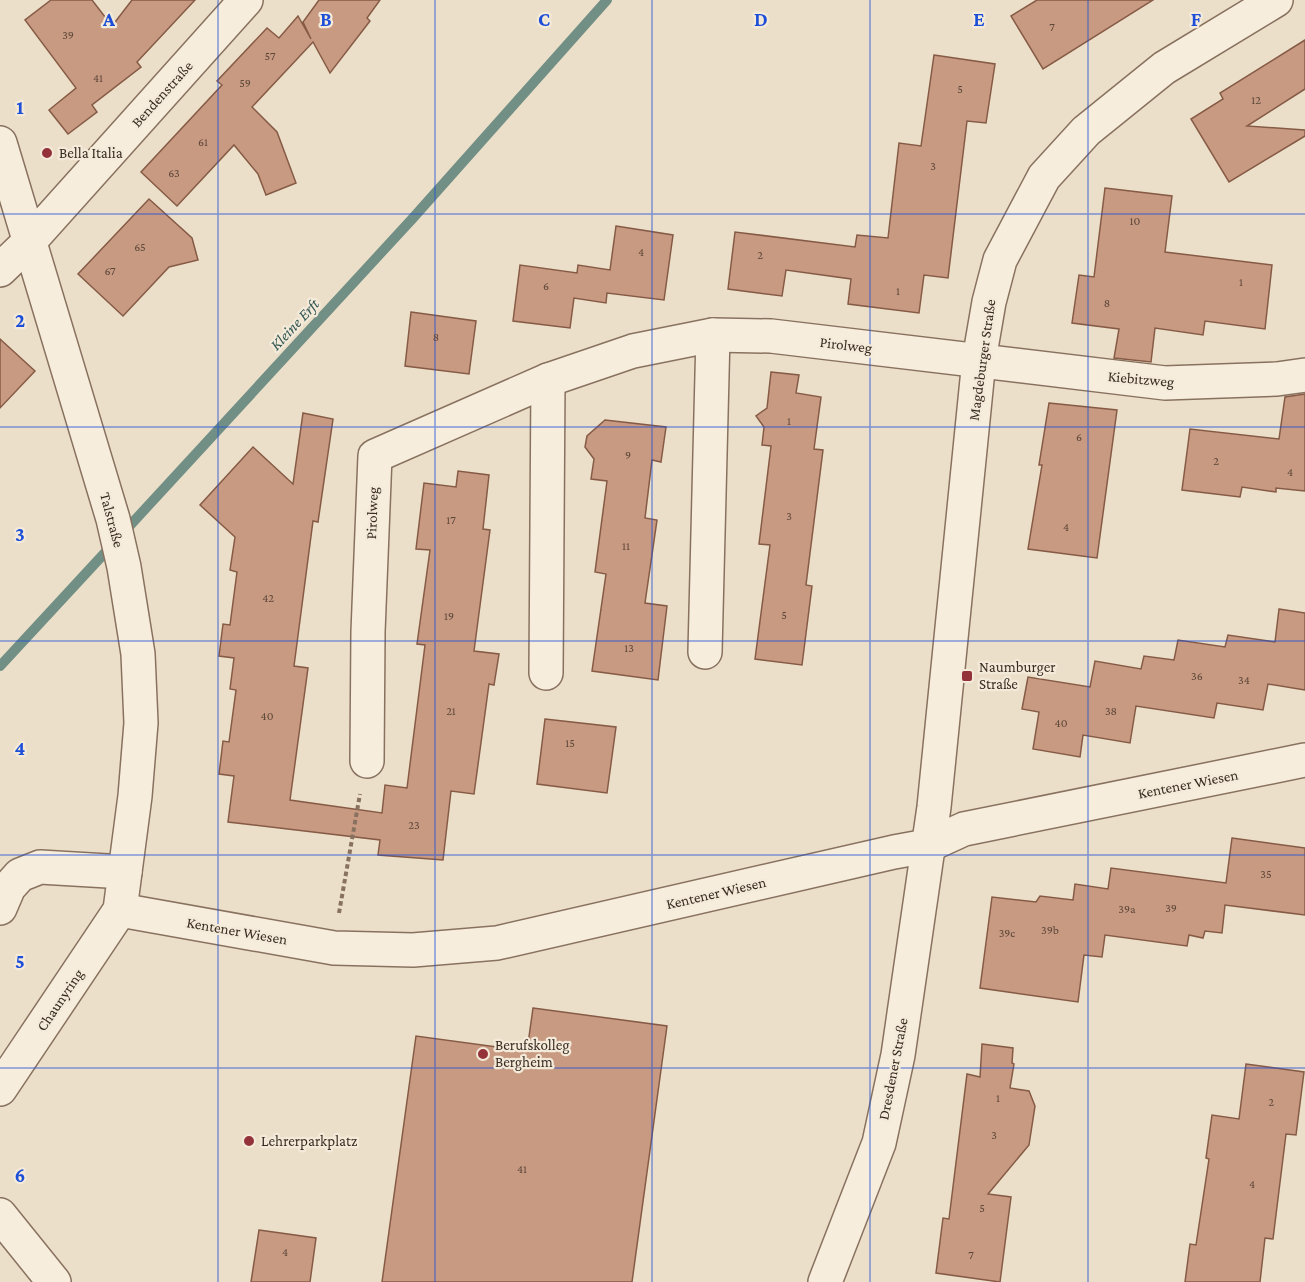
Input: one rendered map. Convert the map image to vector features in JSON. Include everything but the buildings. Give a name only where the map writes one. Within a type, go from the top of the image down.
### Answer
[{"type":"street","name":"Bendenstraße","points":[[0,270],[29,242],[246,0]]},
{"type":"street","name":"Magdeburger Straße","points":[[927,846],[934,807],[978,360],[1000,260],[1044,177],[1086,132],[1164,68],[1276,0]]},
{"type":"street","name":"Talstraße","points":[[0,143],[113,519],[124,567],[138,654],[141,723],[135,795],[120,910]]},
{"type":"street","name":"Pirolweg","points":[[367,760],[368,632],[375,456],[548,380],[633,351],[713,335],[771,336],[978,360]]},
{"type":"street","points":[[705,652],[713,335]]},
{"type":"street","name":"Kiebitzweg","points":[[978,360],[1165,383],[1277,379],[1305,375]]},
{"type":"street","points":[[546,673],[548,380]]},
{"type":"street","name":"Kentener Wiesen","points":[[120,910],[334,948],[412,950],[497,943],[927,846],[964,829],[1305,760]]},
{"type":"street","name":"Dresdener Straße","points":[[825,1282],[879,1143],[898,1055],[927,846]]},
{"type":"street","points":[[0,908],[9,887],[20,875],[40,867],[125,872]]},
{"type":"street","name":"Chaunyring","points":[[0,1089],[120,910]]},
{"type":"street","points":[[0,1215],[54,1282]]},
{"type":"path","points":[[334,948],[367,760]]},
{"type":"waterway","name":"Kleine Erft","points":[[123,533],[413,218],[607,0]]},
{"type":"waterway","name":"Kleine Erft","points":[[0,666],[113,544]]},
{"type":"place","name":"Bella Italia","points":[[47,153]]},
{"type":"place","name":"Naumburger Straße","points":[[967,676]]},
{"type":"place","name":"Berufskolleg Bergheim","points":[[483,1054]]},
{"type":"place","name":"Lehrerparkplatz","points":[[249,1141]]}]
